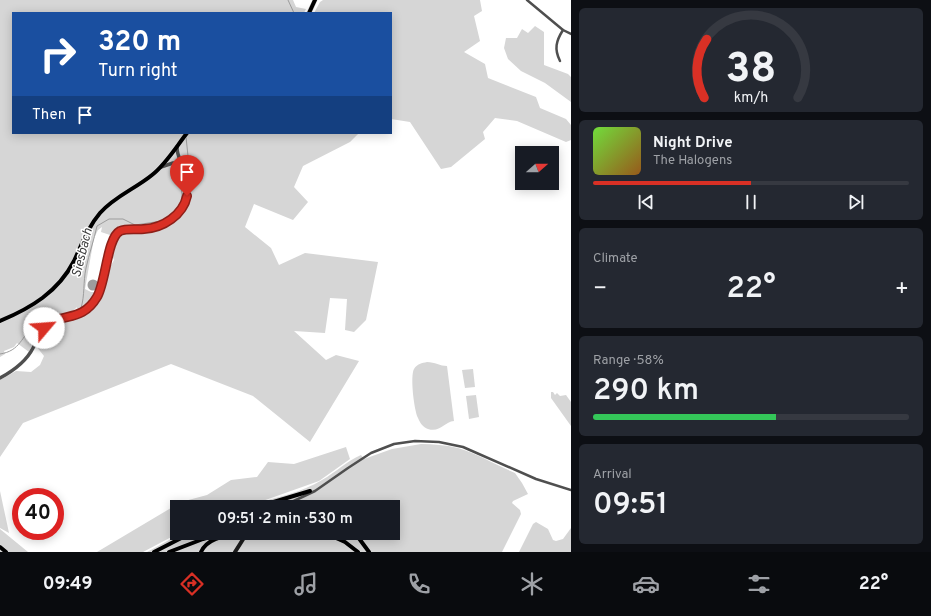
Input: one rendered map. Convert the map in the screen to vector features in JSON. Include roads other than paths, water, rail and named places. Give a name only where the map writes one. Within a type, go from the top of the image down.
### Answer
[{"type":"main road","points":[[309,12],[315,0]]},
{"type":"main road","points":[[0,321],[29,308],[48,294],[67,272],[87,232],[101,212],[115,199],[144,181],[161,167],[186,134]]},
{"type":"main road","points":[[279,500],[310,490]]},
{"type":"main road","points":[[154,552],[177,540]]},
{"type":"main road","points":[[169,552],[198,540]]},
{"type":"main road","points":[[202,551],[205,544],[211,540]]},
{"type":"main road","points":[[235,552],[242,540]]},
{"type":"main road","points":[[341,540],[358,552]]},
{"type":"main road","points":[[360,540],[369,552]]},
{"type":"main road","points":[[0,547],[6,552]]},
{"type":"street","points":[[527,0],[563,30],[571,34]]},
{"type":"street","points":[[560,61],[555,48],[557,40],[563,30]]},
{"type":"street","points":[[177,146],[179,163]]},
{"type":"street","points":[[0,378],[17,367],[33,348],[39,334],[48,324],[55,320],[79,314],[94,301],[102,285],[112,242],[118,233],[124,230],[147,229],[160,225],[170,220],[181,210],[186,201],[186,174],[179,163],[170,155]]},
{"type":"street","points":[[161,167],[179,163]]},
{"type":"street","points":[[297,500],[323,486],[348,468],[378,450],[394,444],[423,441],[439,442],[463,447],[536,479],[571,490]]},
{"type":"street","points":[[310,490],[323,486]]},
{"type":"waterway","name":"Siesbach","points":[[288,0],[294,12]]},
{"type":"waterway","name":"Siesbach","points":[[183,165],[188,156],[186,137]]},
{"type":"waterway","name":"Siesbach","points":[[0,354],[12,350],[30,329],[40,322],[81,308],[86,268],[97,226],[109,219],[123,219],[135,225],[162,221],[179,209],[182,194],[179,171],[181,167]]}]
